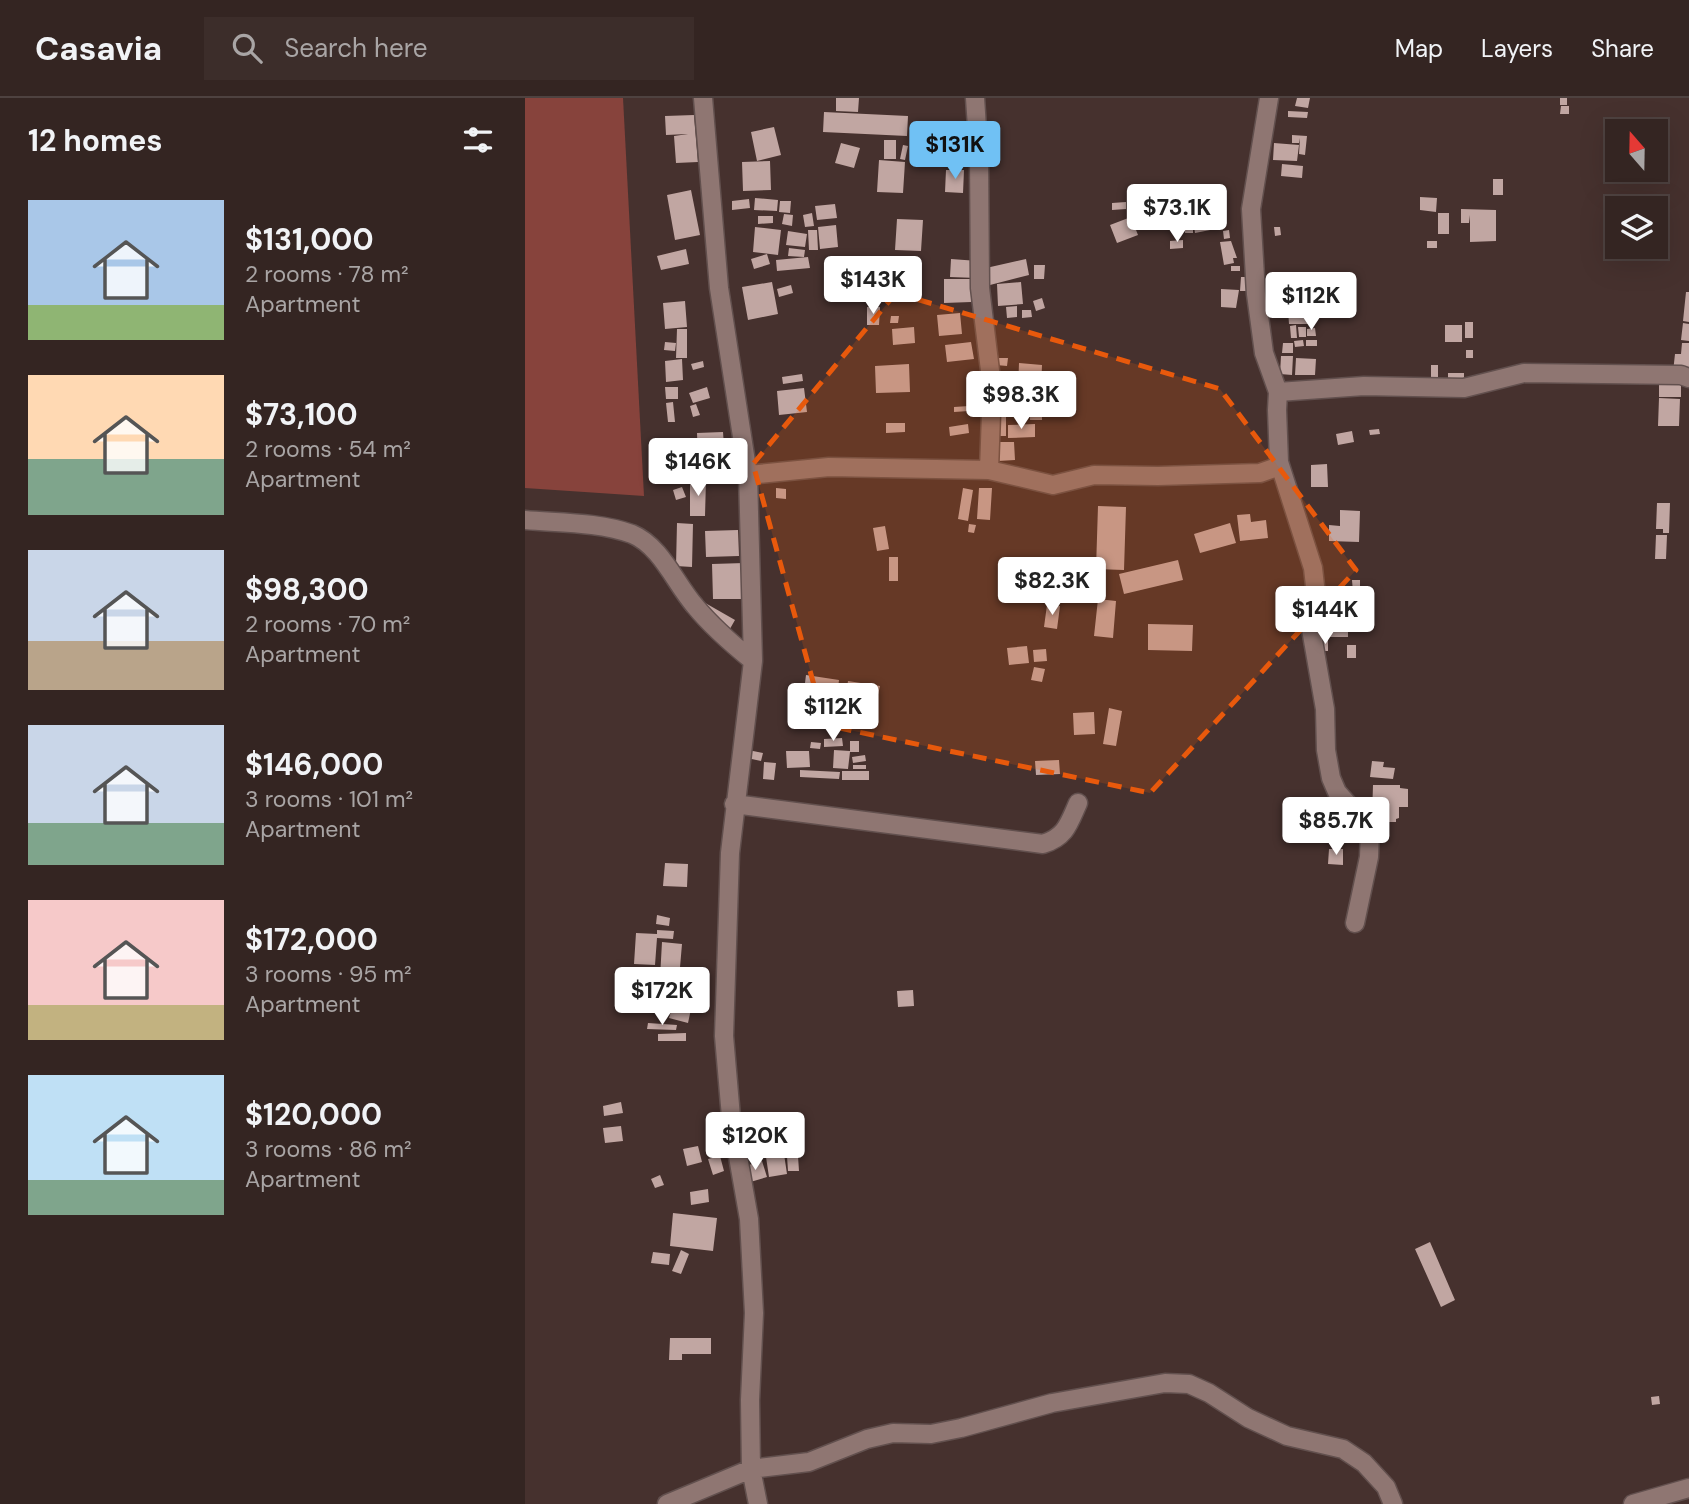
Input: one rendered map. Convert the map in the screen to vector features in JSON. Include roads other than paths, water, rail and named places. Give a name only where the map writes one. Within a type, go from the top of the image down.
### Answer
[{"type":"street","points":[[703,98],[719,288],[748,475],[753,661],[730,853],[729,953],[724,1036],[731,1117],[748,1219],[754,1313],[750,1400],[751,1469],[758,1504]]},
{"type":"street","points":[[975,98],[979,157],[980,288],[992,387],[989,470]]},
{"type":"street","points":[[1269,98],[1251,209],[1256,294],[1264,353],[1279,392],[1279,462],[1313,568],[1316,595],[1311,629],[1325,709],[1326,750],[1331,778],[1337,792],[1370,829],[1369,856],[1355,923]]},
{"type":"street","points":[[1279,392],[1364,386],[1464,388],[1524,373],[1671,374],[1689,378]]},
{"type":"street","points":[[748,475],[829,467],[989,470],[1053,485],[1094,475],[1260,473],[1271,471],[1279,462]]},
{"type":"street","points":[[525,520],[615,528],[634,535],[650,545],[692,604],[717,631],[753,661]]},
{"type":"street","points":[[734,804],[1043,844],[1057,840],[1066,830],[1078,803]]},
{"type":"street","points":[[667,1504],[751,1469],[809,1462],[867,1439],[893,1433],[931,1434],[1052,1403],[1165,1383],[1189,1384],[1209,1393],[1248,1418],[1287,1436],[1343,1449],[1364,1462],[1386,1487],[1393,1504]]},
{"type":"street","points":[[1633,1504],[1689,1488]]}]
